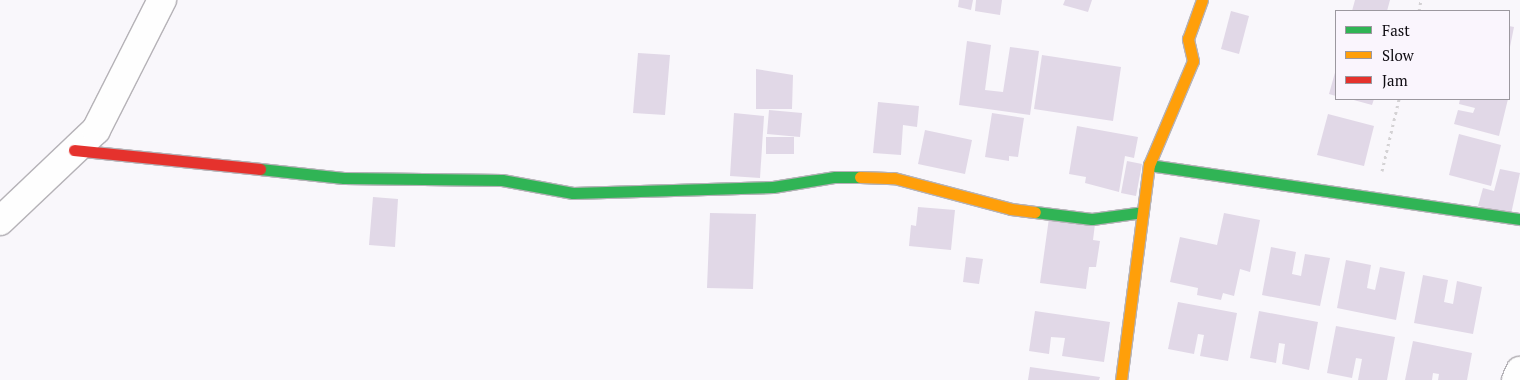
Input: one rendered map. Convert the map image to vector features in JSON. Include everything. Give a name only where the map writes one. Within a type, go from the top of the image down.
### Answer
[{"type":"street","points":[[0,221],[96,130],[162,0]]},
{"type":"street","points":[[1123,380],[1149,165],[1193,61],[1188,38],[1202,0]]},
{"type":"street","points":[[74,150],[344,178],[502,180],[573,193],[773,187],[835,177],[894,178],[1010,209],[1092,219],[1143,212]]},
{"type":"street","points":[[1149,165],[1520,219]]},
{"type":"street","points":[[1516,380],[1520,371]]},
{"type":"path","points":[[1376,198],[1399,100]]},
{"type":"building","points":[[959,0],[973,0],[971,10],[958,7]]},
{"type":"building","points":[[976,0],[1002,0],[1000,15],[975,11]]},
{"type":"building","points":[[1065,0],[1092,0],[1088,12],[1063,5]]},
{"type":"building","points":[[1355,0],[1390,0],[1387,10],[1352,10]]},
{"type":"building","points":[[1231,11],[1249,16],[1239,54],[1221,49]]},
{"type":"building","points":[[1510,26],[1514,27],[1510,47]]},
{"type":"building","points":[[967,41],[991,45],[985,90],[1003,92],[1010,47],[1039,51],[1030,115],[959,105]]},
{"type":"building","points":[[638,53],[670,55],[665,115],[633,113]]},
{"type":"building","points":[[1042,55],[1121,67],[1113,121],[1034,109]]},
{"type":"building","points":[[756,69],[793,75],[792,109],[756,109]]},
{"type":"building","points":[[1335,73],[1335,96],[1329,94]]},
{"type":"building","points":[[1354,100],[1374,100],[1372,105]]},
{"type":"building","points":[[1460,100],[1508,100],[1499,136],[1454,124],[1458,110],[1473,113],[1475,108],[1459,104]]},
{"type":"building","points":[[878,102],[919,106],[917,127],[903,125],[901,155],[873,153]]},
{"type":"building","points":[[769,110],[802,113],[800,137],[767,134]]},
{"type":"building","points":[[734,113],[764,116],[760,178],[730,176]]},
{"type":"building","points":[[992,113],[1024,118],[1018,157],[1009,156],[1009,161],[985,157]]},
{"type":"building","points":[[1328,114],[1374,126],[1364,166],[1317,155]]},
{"type":"building","points":[[1077,126],[1138,137],[1134,158],[1125,156],[1119,192],[1085,183],[1086,177],[1069,174]]},
{"type":"building","points":[[925,130],[972,140],[965,174],[918,164]]},
{"type":"building","points":[[1459,134],[1501,145],[1491,186],[1449,175]]},
{"type":"building","points":[[766,137],[794,137],[794,154],[766,154]]},
{"type":"building","points":[[1127,161],[1142,164],[1136,196],[1121,193]]},
{"type":"building","points":[[1500,169],[1520,173],[1511,214],[1478,206],[1483,188],[1494,191]]},
{"type":"building","points":[[373,197],[398,199],[395,247],[369,245]]},
{"type":"building","points":[[918,207],[955,210],[951,250],[909,246],[911,225],[916,226]]},
{"type":"building","points":[[710,213],[756,214],[753,289],[707,288]]},
{"type":"building","points":[[1224,213],[1260,220],[1250,272],[1240,269],[1234,296],[1223,293],[1221,300],[1197,295],[1198,288],[1170,282],[1180,237],[1217,245]]},
{"type":"building","points":[[1049,218],[1095,224],[1093,240],[1100,241],[1096,267],[1089,267],[1086,289],[1040,283]]},
{"type":"building","points":[[1271,247],[1296,252],[1292,274],[1301,276],[1305,254],[1330,258],[1320,306],[1262,295]]},
{"type":"building","points":[[966,257],[983,259],[979,284],[963,282]]},
{"type":"building","points":[[1346,260],[1371,265],[1367,288],[1375,290],[1380,267],[1405,272],[1396,320],[1337,308]]},
{"type":"building","points":[[1423,275],[1448,280],[1444,302],[1453,304],[1457,281],[1482,287],[1473,334],[1414,323]]},
{"type":"building","points":[[1178,302],[1237,313],[1228,361],[1200,356],[1204,335],[1198,334],[1194,354],[1168,349]]},
{"type":"building","points":[[1035,311],[1110,322],[1104,362],[1062,356],[1065,338],[1051,337],[1049,354],[1029,351]]},
{"type":"building","points":[[1259,311],[1318,322],[1309,370],[1282,364],[1285,344],[1279,343],[1276,363],[1250,358]]},
{"type":"building","points":[[1336,326],[1395,337],[1387,380],[1358,380],[1362,359],[1356,358],[1352,378],[1327,373]]},
{"type":"building","points":[[1413,341],[1472,353],[1467,380],[1438,380],[1439,374],[1433,373],[1432,380],[1405,380]]},
{"type":"building","points":[[1030,367],[1100,377],[1099,380],[1028,380]]},
{"type":"traffic: fast","points":[[1149,165],[1520,219]]},
{"type":"traffic: fast","points":[[260,169],[344,178],[502,180],[573,193],[773,187],[835,177],[860,177]]},
{"type":"traffic: fast","points":[[1035,212],[1092,219],[1143,212]]},
{"type":"traffic: slow","points":[[1121,380],[1149,165],[1193,61],[1188,39],[1202,0]]},
{"type":"traffic: slow","points":[[860,177],[894,178],[1011,209],[1035,212]]},
{"type":"traffic: jam","points":[[74,150],[260,169]]}]
